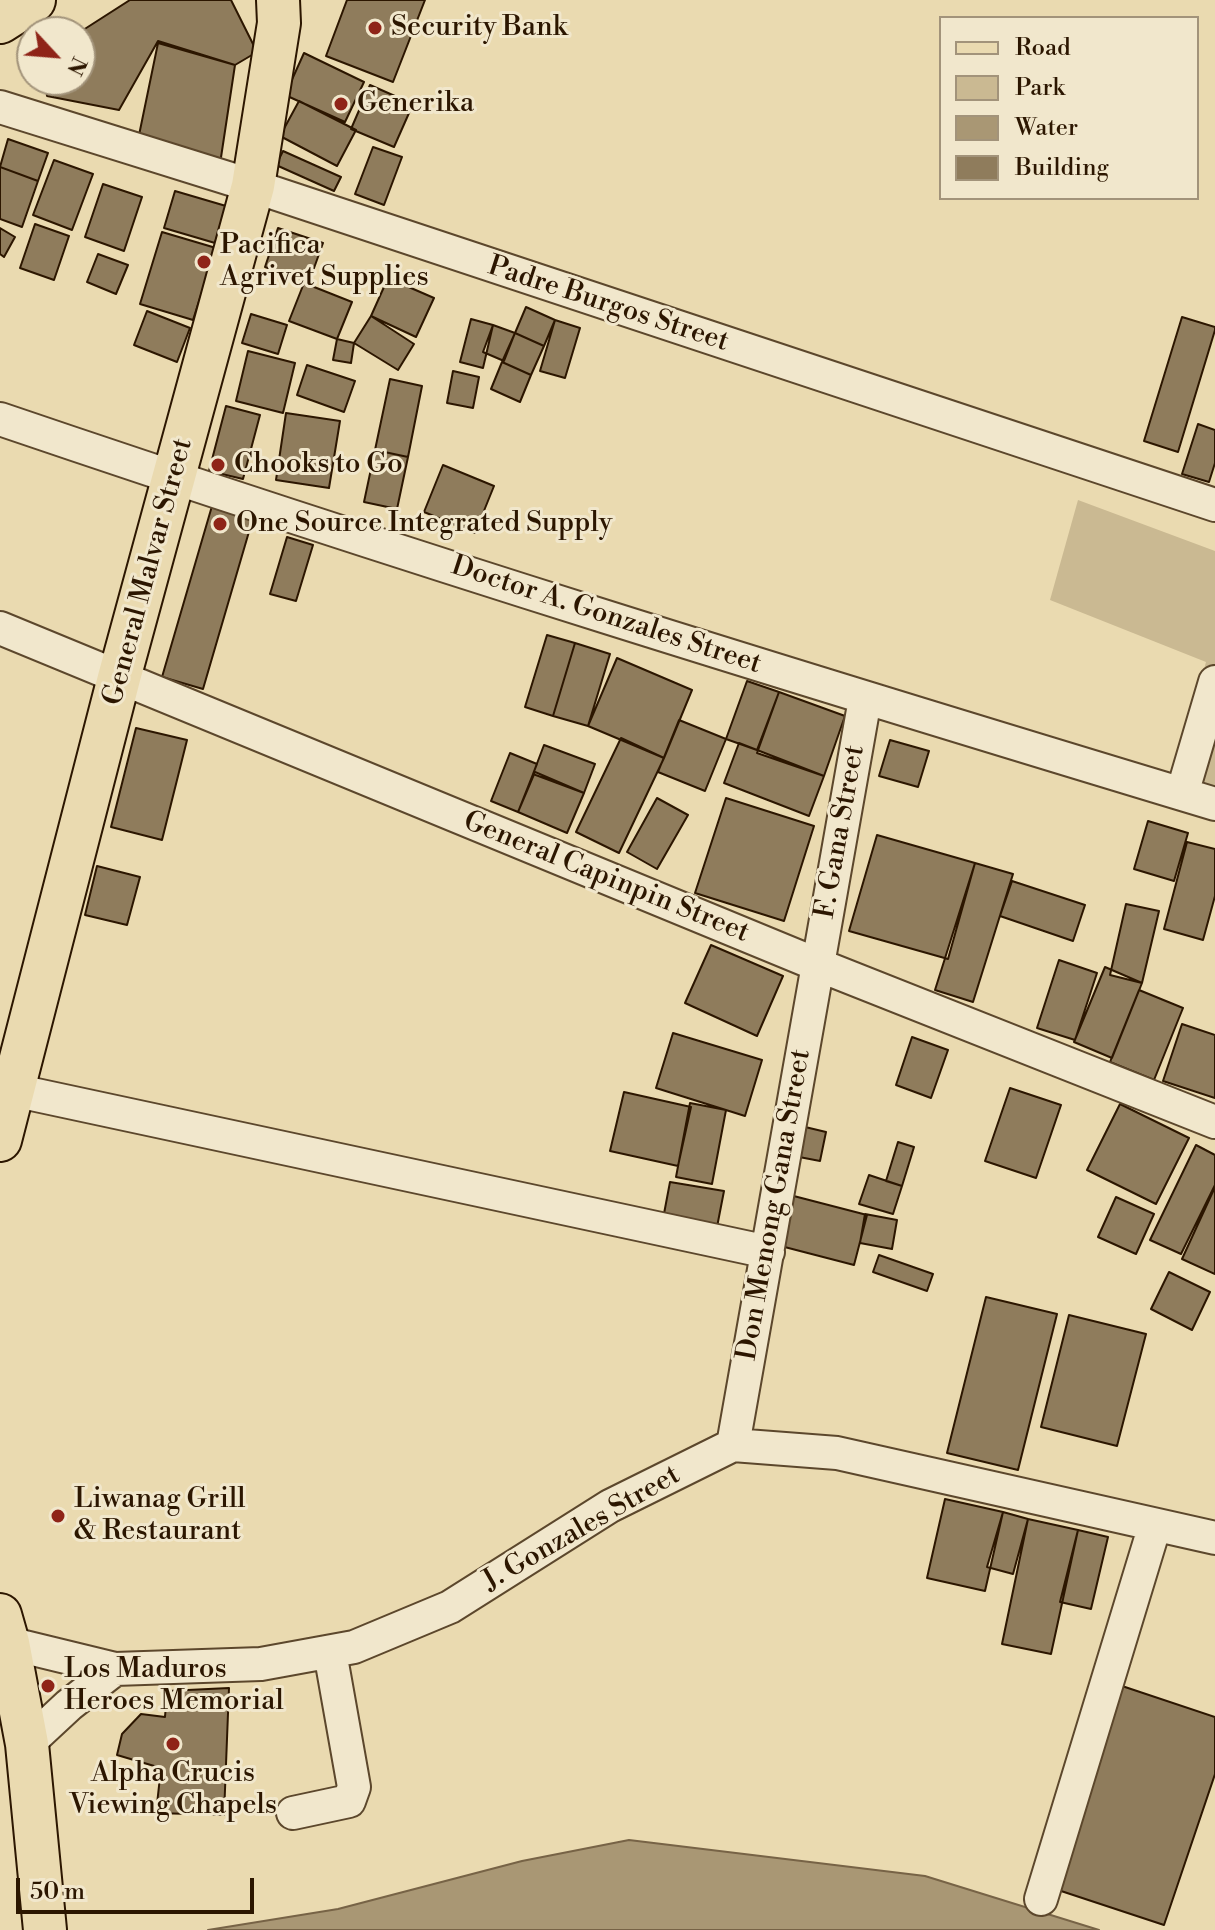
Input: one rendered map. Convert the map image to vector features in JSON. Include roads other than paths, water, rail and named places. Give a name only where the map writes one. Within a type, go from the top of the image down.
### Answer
[{"type":"main road","name":"General Malvar Street","points":[[0,1140],[119,678],[253,186],[279,23],[278,0]]},
{"type":"main road","points":[[3,1633],[27,1744],[44,1923]]},
{"type":"street","name":"Padre Burgos Street","points":[[0,107],[253,186],[1215,505]]},
{"type":"street","name":"Doctor A. Gonzales Street","points":[[0,419],[174,478],[865,699],[1215,804]]},
{"type":"street","name":"General Capinpin Street","points":[[0,628],[816,964],[1215,1122]]},
{"type":"street","points":[[1182,794],[1215,682]]},
{"type":"street","name":"F. Gana Street","points":[[816,964],[865,699]]},
{"type":"street","name":"Don Menong Gana Street","points":[[733,1445],[816,964]]},
{"type":"street","points":[[13,1090],[768,1252]]},
{"type":"street","points":[[733,1445],[837,1453],[1215,1538]]},
{"type":"street","name":"J. Gonzales Street","points":[[3,1633],[115,1669],[261,1664],[354,1647],[450,1607],[610,1506],[733,1445]]},
{"type":"street","points":[[1041,1899],[1155,1525]]},
{"type":"street","points":[[293,1813],[349,1801],[354,1787],[330,1652]]},
{"type":"street","points":[[27,1744],[69,1705],[115,1669]]},
{"type":"water","points":[[629,1840],[925,1876],[1099,1930],[208,1930],[338,1909],[522,1861]]},
{"type":"place","name":"Security Bank","points":[[375,28]]},
{"type":"place","name":"Generika","points":[[341,104]]},
{"type":"place","name":"Pacifica Agrivet Supplies","points":[[204,262]]},
{"type":"place","name":"Chooks to Go","points":[[218,465]]},
{"type":"place","name":"One Source Integrated Supply","points":[[220,524]]},
{"type":"place","name":"Liwanag Grill & Restaurant","points":[[58,1516]]},
{"type":"place","name":"Los Maduros Heroes Memorial","points":[[48,1686]]},
{"type":"place","name":"Alpha Crucis Viewing Chapels","points":[[173,1744]]}]
